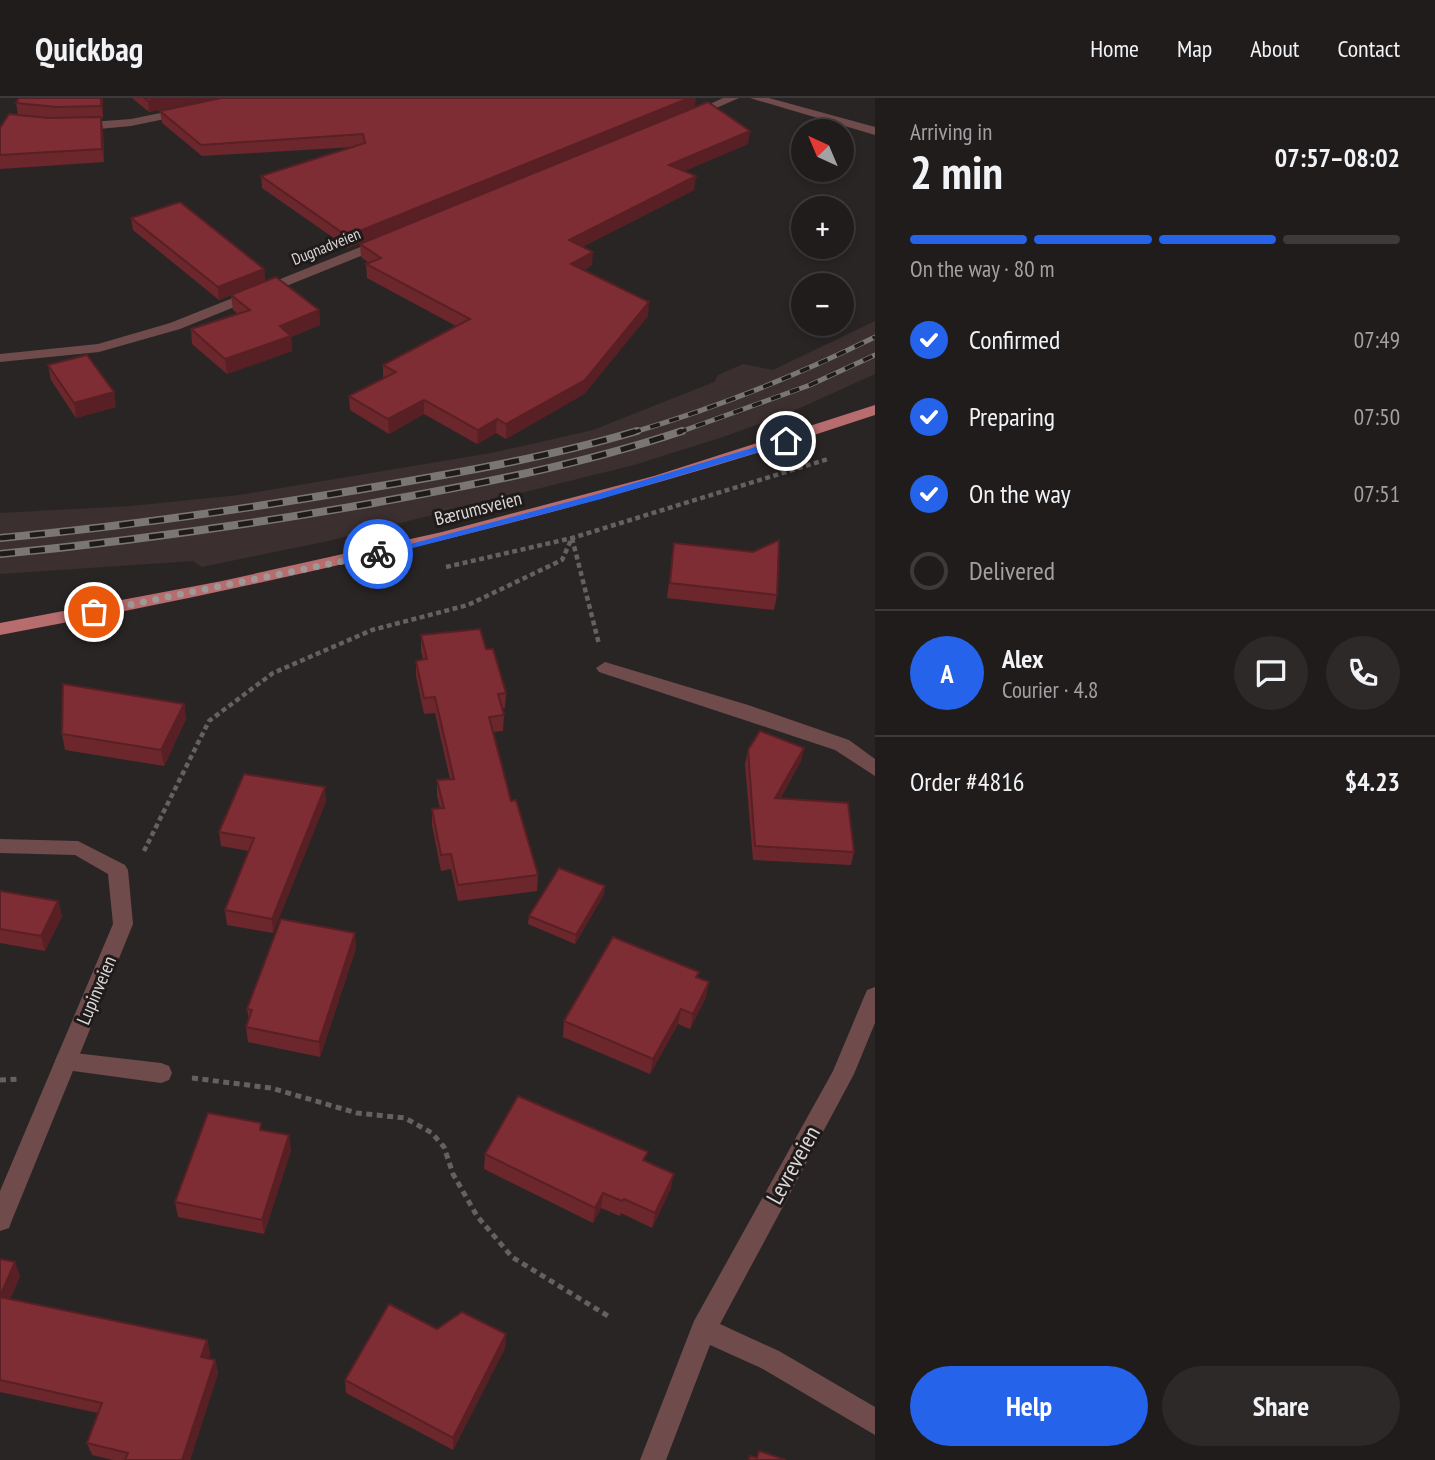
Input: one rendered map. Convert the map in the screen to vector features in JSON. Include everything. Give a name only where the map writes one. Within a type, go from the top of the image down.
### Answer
[{"type":"main road","name":"Bærumsveien","points":[[0,629],[261,580],[494,526],[704,467],[875,410]]},
{"type":"street","points":[[682,119],[733,98]]},
{"type":"street","points":[[756,98],[875,131]]},
{"type":"street","points":[[63,128],[105,127],[148,121],[198,109]]},
{"type":"street","name":"Dugnadveien","points":[[0,358],[99,348],[175,327],[391,238]]},
{"type":"street","points":[[605,668],[842,745],[875,769]]},
{"type":"street","points":[[0,846],[78,848],[118,870]]},
{"type":"street","name":"Lupinveien","points":[[0,1220],[123,924],[118,870]]},
{"type":"street","name":"Levreveien","points":[[653,1460],[703,1330],[843,1074],[875,996]]},
{"type":"street","points":[[66,1061],[161,1073]]},
{"type":"street","points":[[703,1330],[742,1344],[787,1367],[875,1422]]},
{"type":"path","points":[[118,870],[143,853],[209,721],[273,673],[372,630],[468,605],[562,560],[572,538],[605,668]]},
{"type":"path","points":[[161,1073],[271,1088],[357,1113],[405,1118],[432,1133],[444,1147],[453,1174],[477,1216],[512,1257],[608,1316]]},
{"type":"shaded area","points":[[875,321],[875,374],[789,413],[634,465],[328,541],[202,567],[193,561],[0,574],[0,513],[131,506],[239,495],[491,453],[593,430],[714,382],[718,375],[743,364],[773,370],[844,336],[854,336],[854,331]]},
{"type":"building","points":[[19,98],[101,98],[101,106],[56,107],[16,103]]},
{"type":"building","points":[[221,98],[689,98],[347,236],[261,176],[365,143],[363,134],[201,145],[160,111]]},
{"type":"building","points":[[708,102],[750,131],[669,165],[696,176],[569,240],[593,252],[571,264],[649,302],[585,380],[506,424],[497,419],[478,430],[424,400],[388,419],[349,396],[396,372],[383,365],[470,319],[366,264],[381,258],[360,244]]},
{"type":"building","points":[[9,114],[48,118],[101,117],[102,149],[0,155],[0,128]]},
{"type":"building","points":[[180,202],[264,269],[218,287],[131,218]]},
{"type":"building","points":[[276,277],[319,310],[280,326],[291,336],[225,359],[191,329],[250,310],[231,295]]},
{"type":"building","points":[[87,355],[114,392],[74,403],[48,365]]},
{"type":"building","points":[[779,540],[777,595],[670,583],[674,543],[753,552]]},
{"type":"building","points":[[480,629],[486,649],[493,649],[506,693],[498,694],[504,715],[489,717],[511,801],[516,800],[538,875],[458,885],[451,854],[441,855],[432,809],[444,808],[437,780],[454,779],[435,697],[424,698],[416,661],[427,659],[421,635]]},
{"type":"building","points":[[63,684],[184,704],[161,750],[62,734]]},
{"type":"building","points":[[760,731],[804,748],[775,798],[848,803],[854,852],[755,846],[748,750]]},
{"type":"building","points":[[244,774],[325,787],[272,919],[225,910],[254,838],[219,832]]},
{"type":"building","points":[[559,868],[605,886],[576,935],[529,916]]},
{"type":"building","points":[[0,891],[58,901],[41,936],[0,929]]},
{"type":"building","points":[[281,919],[355,933],[319,1042],[246,1027],[252,1010],[247,1009]]},
{"type":"building","points":[[613,937],[699,972],[696,977],[709,982],[693,1014],[681,1009],[653,1059],[564,1021]]},
{"type":"building","points":[[518,1096],[648,1152],[643,1160],[674,1174],[655,1213],[603,1193],[595,1208],[485,1154]]},
{"type":"building","points":[[208,1113],[261,1123],[260,1130],[289,1135],[262,1220],[175,1202]]},
{"type":"building","points":[[0,1259],[15,1262],[0,1296]]},
{"type":"building","points":[[0,1297],[207,1340],[201,1357],[215,1360],[182,1460],[125,1460],[128,1453],[87,1443],[102,1403],[0,1380]]},
{"type":"building","points":[[389,1304],[437,1329],[462,1312],[506,1334],[453,1438],[345,1380]]},
{"type":"building","points":[[759,1451],[786,1460],[749,1460],[750,1456],[757,1458]]},
{"type":"railway","points":[[631,433],[755,390],[875,337]]},
{"type":"railway","points":[[677,433],[810,385],[875,355]]},
{"type":"railway","points":[[0,538],[90,529],[357,490],[533,457],[637,431]]},
{"type":"railway","points":[[0,554],[184,532],[368,504],[566,464],[682,431]]},
{"type":"way so far","points":[[94,612],[378,554]]},
{"type":"route","points":[[378,554],[494,526],[786,441]]}]
